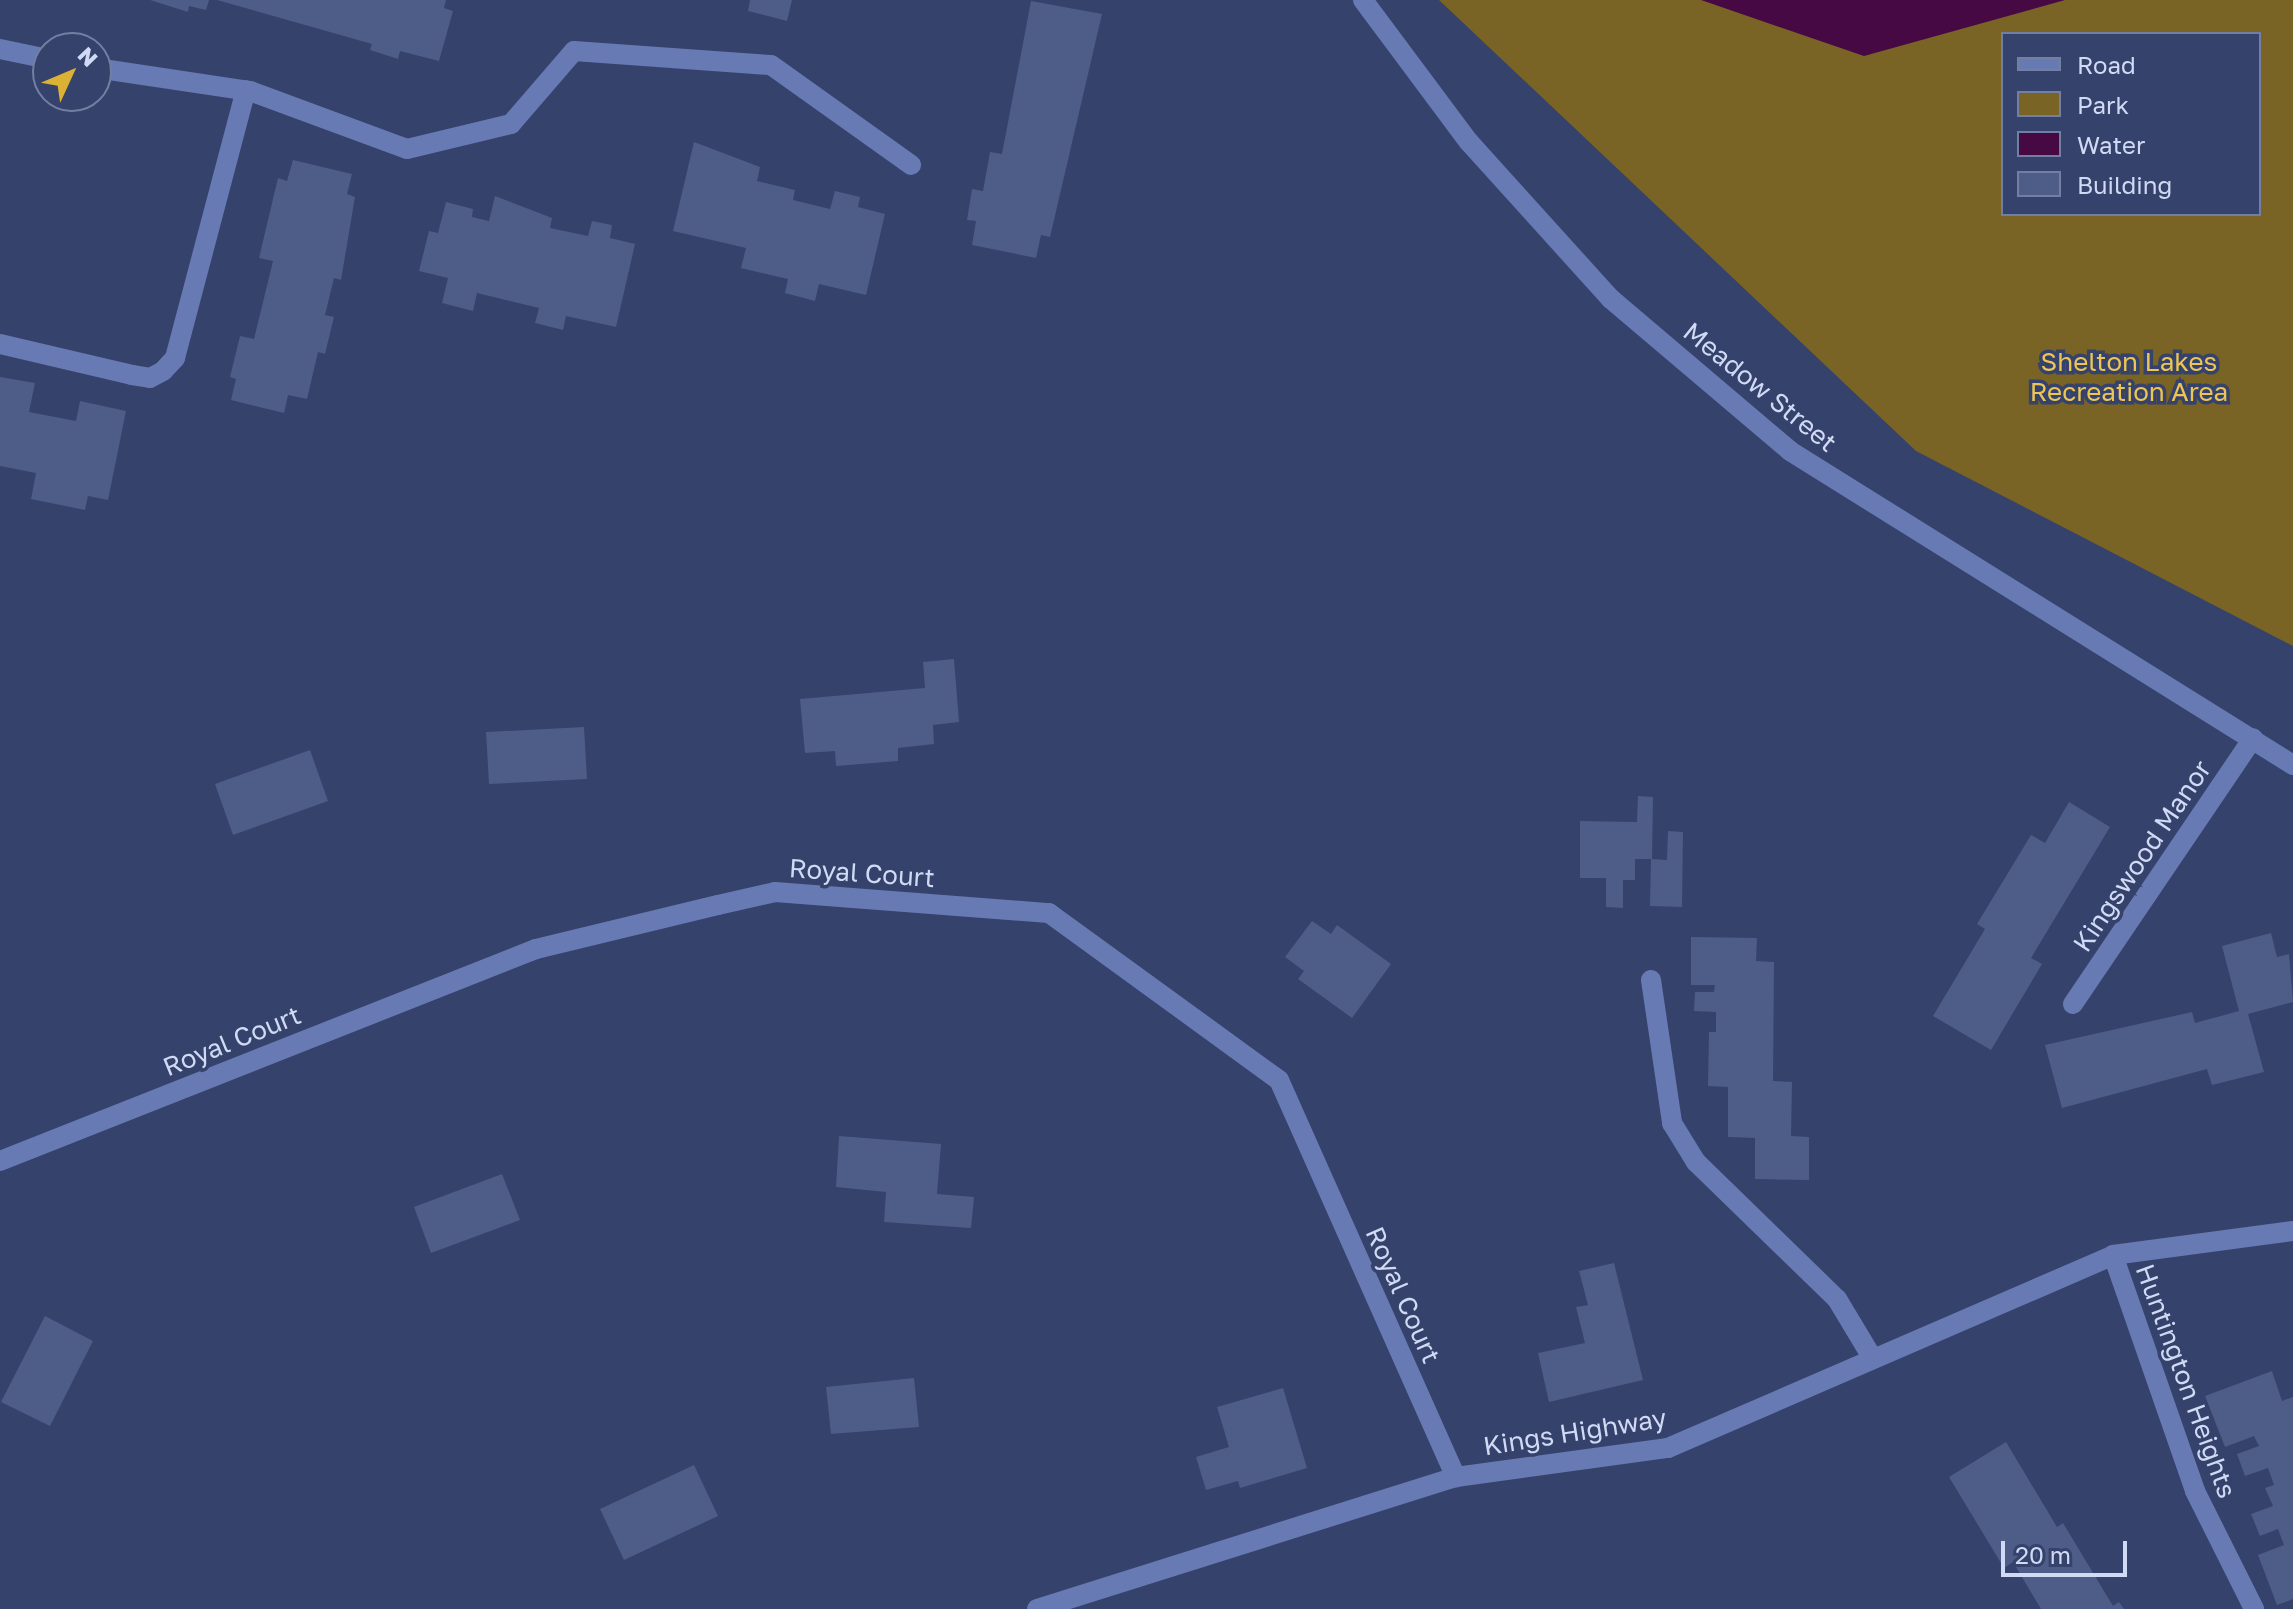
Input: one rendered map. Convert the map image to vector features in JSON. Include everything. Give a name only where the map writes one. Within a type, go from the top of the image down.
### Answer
[{"type":"street","name":"Meadow Street","points":[[1363,0],[1469,142],[1611,299],[1790,451],[2082,638],[2253,738],[2293,765]]},
{"type":"street","points":[[0,49],[32,56]]},
{"type":"street","points":[[112,70],[246,90],[407,149],[511,124],[574,51],[771,65],[911,165]]},
{"type":"street","points":[[0,344],[132,375],[163,371],[175,358],[246,90]]},
{"type":"street","name":"Kingswood Manor","points":[[2073,1004],[2253,738]]},
{"type":"street","name":"Royal Court","points":[[0,1161],[536,949],[718,905],[775,892],[1049,913],[1279,1080],[1456,1477]]},
{"type":"street","points":[[1651,980],[1672,1123],[1696,1162],[1837,1299],[1873,1359]]},
{"type":"street","name":"Kings Highway","points":[[1037,1609],[1456,1477],[1668,1448],[2113,1255],[2293,1231]]},
{"type":"street","name":"Huntington Heights","points":[[2113,1255],[2195,1491],[2254,1609]]},
{"type":"green space","name":"Shelton Lakes Recreation Area","points":[[1439,0],[2293,0],[2293,646],[1916,451]]},
{"type":"water","points":[[1701,0],[2065,0],[1864,56]]},
{"type":"building","points":[[150,0],[209,0],[206,10],[189,6],[188,12]]},
{"type":"building","points":[[217,0],[446,0],[444,8],[453,11],[439,61],[400,51],[398,59],[370,50],[372,44]]},
{"type":"building","points":[[750,0],[792,0],[787,21],[748,11]]},
{"type":"building","points":[[1031,1],[1102,14],[1050,237],[1041,235],[1036,258],[972,245],[976,221],[967,220],[972,189],[983,191],[990,152],[1002,154]]},
{"type":"building","points":[[694,142],[760,167],[757,181],[795,190],[793,200],[830,209],[835,191],[860,197],[858,207],[885,214],[866,295],[819,284],[815,301],[785,293],[788,279],[741,268],[746,248],[673,231]]},
{"type":"building","points":[[293,160],[352,174],[347,194],[355,197],[341,280],[334,278],[325,315],[334,317],[325,354],[318,352],[307,399],[288,395],[284,413],[231,400],[236,379],[230,377],[240,336],[254,339],[273,261],[259,258],[278,178],[287,181]]},
{"type":"building","points":[[495,196],[552,218],[550,228],[588,236],[592,221],[612,225],[610,238],[635,244],[616,327],[566,316],[563,330],[535,323],[539,308],[477,293],[473,311],[442,303],[448,278],[419,271],[429,231],[438,233],[446,202],[473,209],[472,217],[489,221]]},
{"type":"building","points":[[0,377],[35,383],[29,412],[76,421],[80,401],[126,411],[108,500],[88,496],[85,510],[31,499],[36,473],[0,466]]},
{"type":"building","points":[[954,659],[959,722],[933,725],[934,744],[898,748],[898,761],[836,766],[835,751],[805,753],[800,699],[925,688],[923,662]]},
{"type":"building","points":[[584,727],[587,779],[489,784],[486,732]]},
{"type":"building","points":[[310,750],[328,801],[233,835],[215,784]]},
{"type":"building","points":[[1638,796],[1653,797],[1652,859],[1667,860],[1668,831],[1683,832],[1682,907],[1650,906],[1651,859],[1635,859],[1635,880],[1623,880],[1623,908],[1606,907],[1606,878],[1580,878],[1580,821],[1637,822]]},
{"type":"building","points":[[2069,802],[2110,827],[2031,958],[2042,964],[1991,1050],[1933,1016],[1985,929],[1977,924],[2031,835],[2045,843]]},
{"type":"building","points":[[1312,921],[1331,934],[1337,925],[1391,964],[1352,1018],[1298,979],[1304,971],[1285,957]]},
{"type":"building","points":[[2271,933],[2277,957],[2289,954],[2293,1002],[2248,1014],[2264,1072],[2212,1085],[2207,1069],[2062,1108],[2045,1045],[2192,1012],[2195,1023],[2239,1011],[2222,946]]},
{"type":"building","points":[[1691,937],[1757,938],[1756,961],[1774,962],[1773,1081],[1792,1082],[1791,1136],[1809,1137],[1809,1180],[1755,1179],[1755,1138],[1728,1137],[1728,1087],[1708,1086],[1709,1032],[1716,1032],[1716,1012],[1694,1011],[1695,992],[1714,992],[1715,985],[1691,985]]},
{"type":"building","points":[[839,1136],[941,1144],[937,1194],[974,1197],[971,1228],[884,1222],[886,1192],[836,1187]]},
{"type":"building","points":[[502,1174],[520,1220],[431,1253],[414,1207]]},
{"type":"building","points":[[1614,1263],[1643,1380],[1549,1402],[1538,1353],[1585,1343],[1576,1307],[1588,1305],[1579,1271]]},
{"type":"building","points":[[45,1316],[93,1341],[50,1426],[1,1402]]},
{"type":"building","points":[[2272,1371],[2282,1401],[2293,1397],[2293,1599],[2277,1605],[2258,1555],[2284,1545],[2278,1529],[2260,1536],[2251,1514],[2273,1506],[2265,1488],[2274,1485],[2268,1468],[2245,1476],[2237,1454],[2259,1446],[2254,1436],[2225,1447],[2205,1396]]},
{"type":"building","points":[[914,1378],[919,1427],[831,1434],[826,1387]]},
{"type":"building","points":[[1283,1388],[1307,1468],[1240,1488],[1238,1481],[1206,1490],[1196,1457],[1229,1447],[1217,1407]]},
{"type":"building","points":[[2006,1442],[2057,1527],[2063,1523],[2113,1606],[2119,1602],[2124,1609],[2041,1609],[2013,1562],[2004,1568],[1949,1477]]},
{"type":"building","points":[[694,1465],[718,1516],[624,1560],[600,1509]]}]
